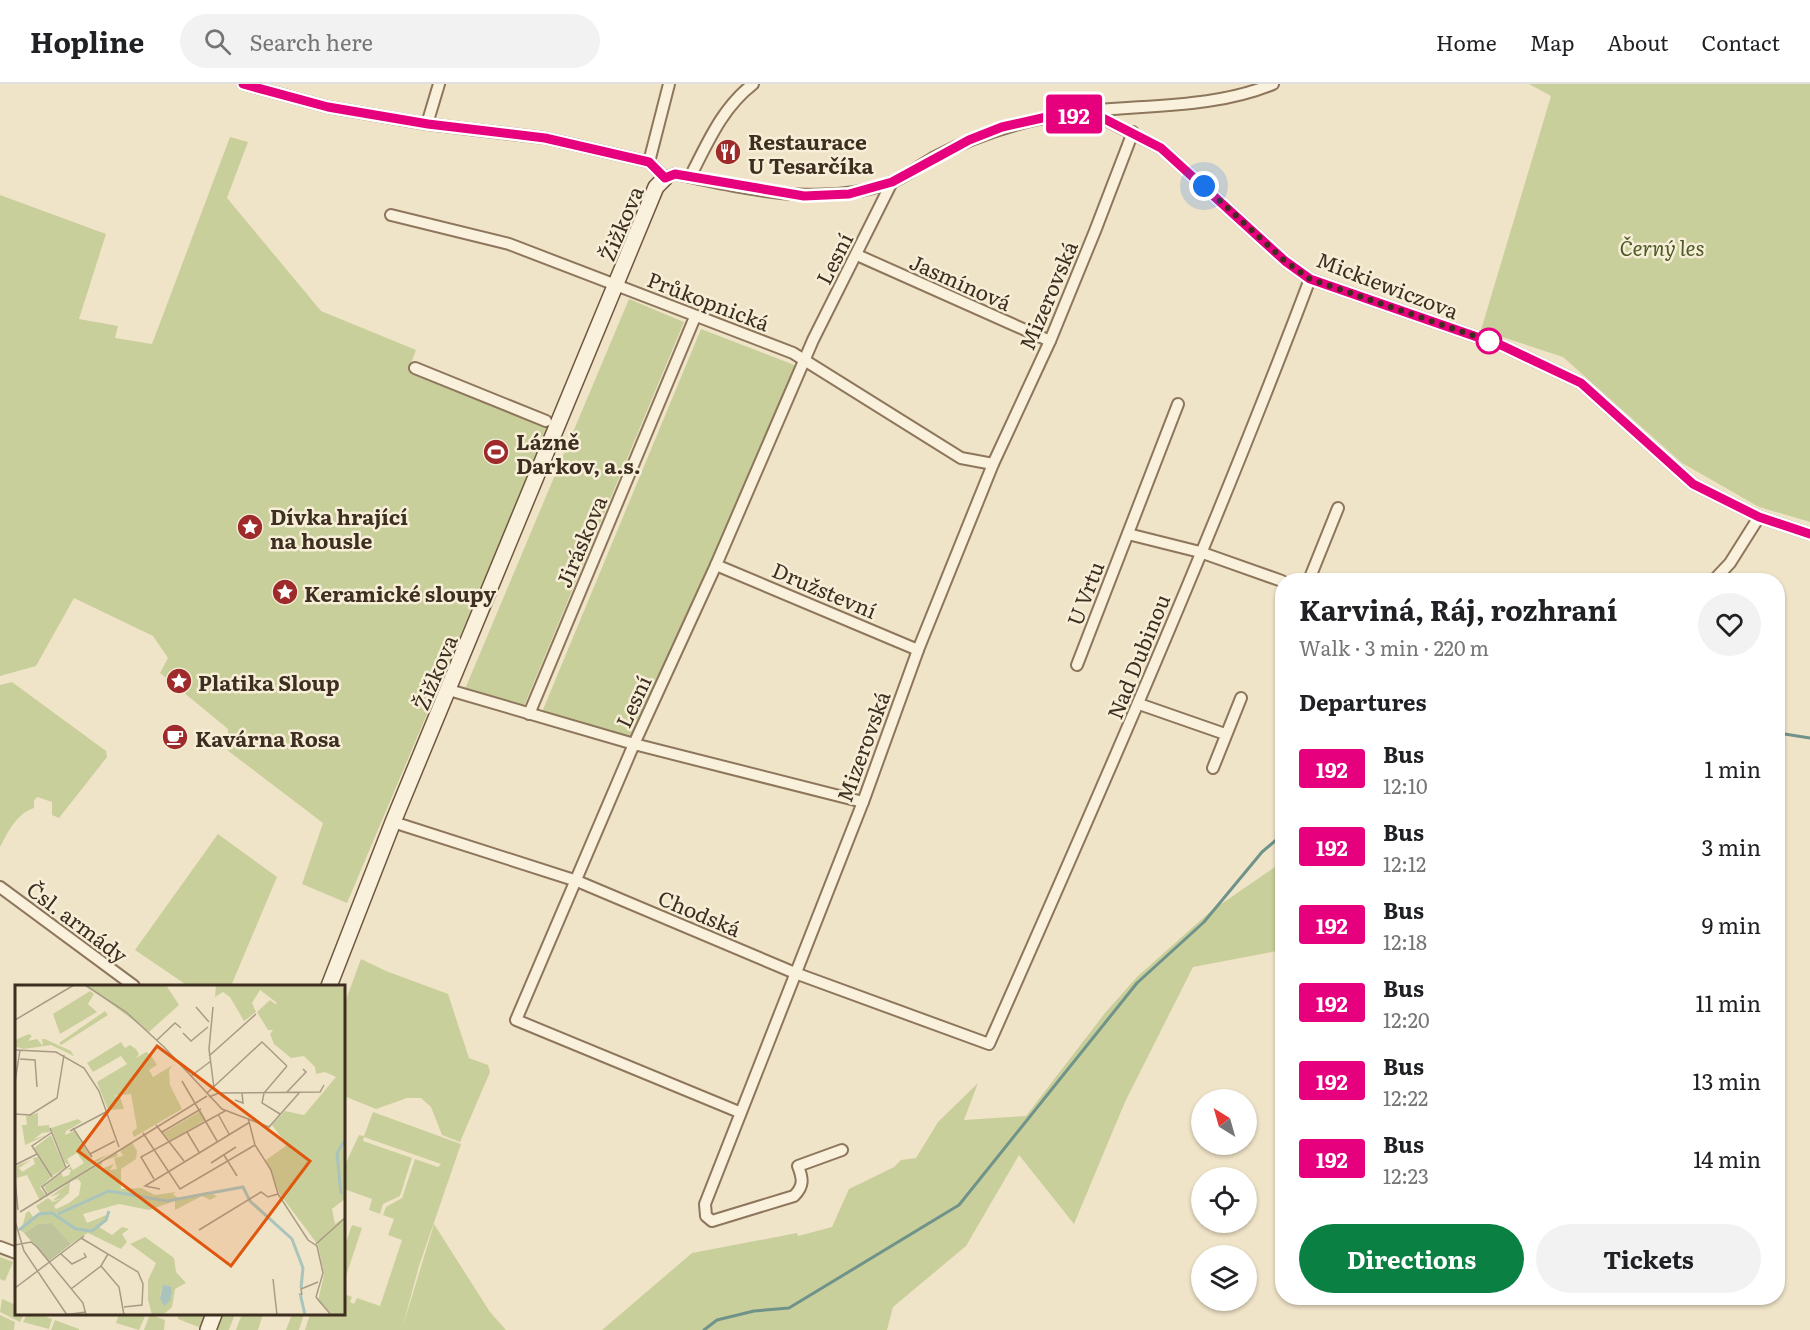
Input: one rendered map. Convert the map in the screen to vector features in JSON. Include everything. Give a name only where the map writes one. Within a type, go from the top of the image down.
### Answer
[{"type":"street","points":[[243,84],[328,107],[428,124],[545,138],[649,162],[665,178],[675,174],[804,196],[849,194],[892,182],[969,140],[1002,127],[1051,116],[1133,106],[1209,101],[1253,92],[1273,84]]},
{"type":"street","points":[[428,124],[439,84]]},
{"type":"street","points":[[649,162],[669,84]]},
{"type":"street","points":[[690,177],[721,117],[738,96],[753,84]]},
{"type":"street","name":"Mickiewiczova","points":[[1091,112],[1161,148],[1285,261],[1310,279],[1503,346],[1570,376],[1581,383],[1693,484],[1759,517],[1810,534]]},
{"type":"street","name":"Mizerovská","points":[[842,1150],[798,1166],[803,1179],[801,1189],[794,1196],[712,1221],[706,1216],[705,1204],[739,1112],[863,802],[918,650],[993,464],[1050,341],[1133,132]]},
{"type":"street","name":"Žižkova","points":[[330,985],[393,822],[656,187],[665,178]]},
{"type":"street","name":"Lesní","points":[[739,1112],[516,1020],[634,744],[716,565],[813,340],[892,182]]},
{"type":"street","name":"Průkopnická","points":[[391,215],[509,244],[806,360],[961,458],[993,464]]},
{"type":"street","name":"Jasmínová","points":[[857,255],[1050,341]]},
{"type":"street","name":"Nad Dubinou","points":[[989,1044],[1139,704],[1200,552],[1258,417],[1310,279]]},
{"type":"street","name":"Jiráskova","points":[[530,714],[695,317]]},
{"type":"street","points":[[415,368],[546,421]]},
{"type":"street","name":"U Vrtu","points":[[1077,665],[1178,404]]},
{"type":"street","points":[[1312,573],[1338,508]]},
{"type":"street","points":[[1720,573],[1759,517]]},
{"type":"street","points":[[1128,534],[1200,552],[1275,579]]},
{"type":"street","name":"Družstevní","points":[[716,565],[918,650]]},
{"type":"street","points":[[449,690],[634,744],[863,802]]},
{"type":"street","points":[[1213,768],[1241,698]]},
{"type":"street","points":[[1139,704],[1225,734]]},
{"type":"street","name":"Chodská","points":[[393,822],[577,881],[795,974],[989,1044]]},
{"type":"street","name":"Čsl. armády","points":[[0,887],[131,985]]},
{"type":"street","points":[[0,1247],[15,1253]]},
{"type":"street","points":[[208,1330],[214,1315]]},
{"type":"green space","name":"Černý les","points":[[1529,84],[1810,84],[1810,522],[1759,507],[1682,463],[1563,357],[1481,330],[1551,96]]},
{"type":"green space","points":[[230,137],[248,142],[227,198],[321,311],[416,350],[411,363],[551,421],[347,903],[302,884],[323,823],[227,750],[228,729],[160,673],[168,658],[153,636],[74,598],[36,666],[0,676],[0,195],[106,234],[79,319],[118,326],[115,338],[152,344]]},
{"type":"green space","points":[[629,299],[684,322],[524,706],[465,689]]},
{"type":"green space","points":[[701,329],[797,366],[636,732],[629,738],[542,712]]},
{"type":"green space","points":[[12,682],[106,751],[107,757],[59,818],[52,815],[52,802],[37,797],[34,801],[34,808],[17,819],[0,847],[0,685]]},
{"type":"green space","points":[[218,834],[277,877],[231,985],[187,985],[135,950]]},
{"type":"green space","points":[[1275,867],[1275,951],[1193,967],[1125,1102],[1074,1224],[1019,1155],[966,1246],[893,1307],[887,1330],[602,1330],[692,1253],[797,1233],[798,1236],[832,1227],[849,1189],[894,1167],[901,1160],[916,1158],[938,1122],[978,1083],[964,1120],[1026,1116],[1105,1013],[1137,977],[1211,911]]},
{"type":"green space","points":[[361,959],[386,971],[448,994],[469,1058],[488,1065],[490,1072],[460,1142],[442,1135],[431,1107],[421,1098],[407,1098],[376,1109],[345,1096],[345,1002]]},
{"type":"green space","points":[[373,1112],[461,1144],[419,1266],[402,1329],[434,1224],[490,1312],[506,1330],[305,1330],[310,1315],[345,1315],[345,1294],[352,1297],[350,1302],[354,1304],[357,1298],[380,1306],[402,1240],[388,1235],[394,1219],[383,1215],[386,1207],[402,1198],[415,1159],[438,1167],[441,1164],[364,1137],[363,1141],[412,1158],[400,1196],[383,1204],[380,1214],[369,1210],[372,1199],[345,1189],[345,1165],[359,1135],[364,1136]]},
{"type":"green space","points":[[352,1225],[362,1228],[345,1279],[345,1245]]},
{"type":"green space","points":[[0,1257],[13,1262],[5,1281],[0,1279]]},
{"type":"green space","points":[[2,1299],[15,1305],[15,1315],[24,1315],[20,1322],[0,1312]]},
{"type":"green space","points":[[0,1315],[15,1322],[14,1330],[0,1330]]},
{"type":"green space","points":[[26,1315],[42,1315],[52,1319],[49,1329],[23,1322]]},
{"type":"green space","points":[[119,1315],[146,1315],[139,1330],[116,1323]]},
{"type":"green space","points":[[150,1315],[165,1320],[164,1330],[144,1330]]},
{"type":"green space","points":[[178,1315],[206,1315],[201,1328],[178,1319]]},
{"type":"green space","points":[[222,1315],[235,1315],[229,1330],[217,1330]]},
{"type":"green space","points":[[242,1315],[263,1315],[258,1330],[236,1330]]},
{"type":"green space","points":[[292,1315],[304,1315],[299,1330],[286,1330]]},
{"type":"green space","points":[[55,1320],[79,1329],[79,1330],[51,1330]]},
{"type":"waterway","points":[[1785,734],[1810,738]]},
{"type":"waterway","points":[[704,1330],[717,1320],[754,1311],[789,1308],[959,1205],[1137,983],[1204,922],[1262,852],[1275,841]]},
{"type":"bus line","name":"192","points":[[243,84],[328,107],[428,124],[545,138],[649,162],[665,178],[675,174],[758,190],[804,196],[849,194],[892,182],[933,158],[1002,127],[1051,116],[1091,112],[1161,148],[1285,261],[1310,279],[1503,346],[1570,376],[1581,383],[1661,458],[1693,484],[1759,517],[1810,534]]},
{"type":"place","name":"Restaurace U Tesarčíka","points":[[728,152]]},
{"type":"place","name":"Lázně Darkov, a.s.","points":[[496,452]]},
{"type":"place","name":"Dívka hrající na housle","points":[[250,527]]},
{"type":"place","name":"Keramické sloupy","points":[[285,592]]},
{"type":"place","name":"Platika Sloup","points":[[179,681]]},
{"type":"place","name":"Kavárna Rosa","points":[[175,737]]},
{"type":"route","points":[[1204,186],[1285,261],[1310,279],[1446,328],[1492,342],[1489,341]]}]
